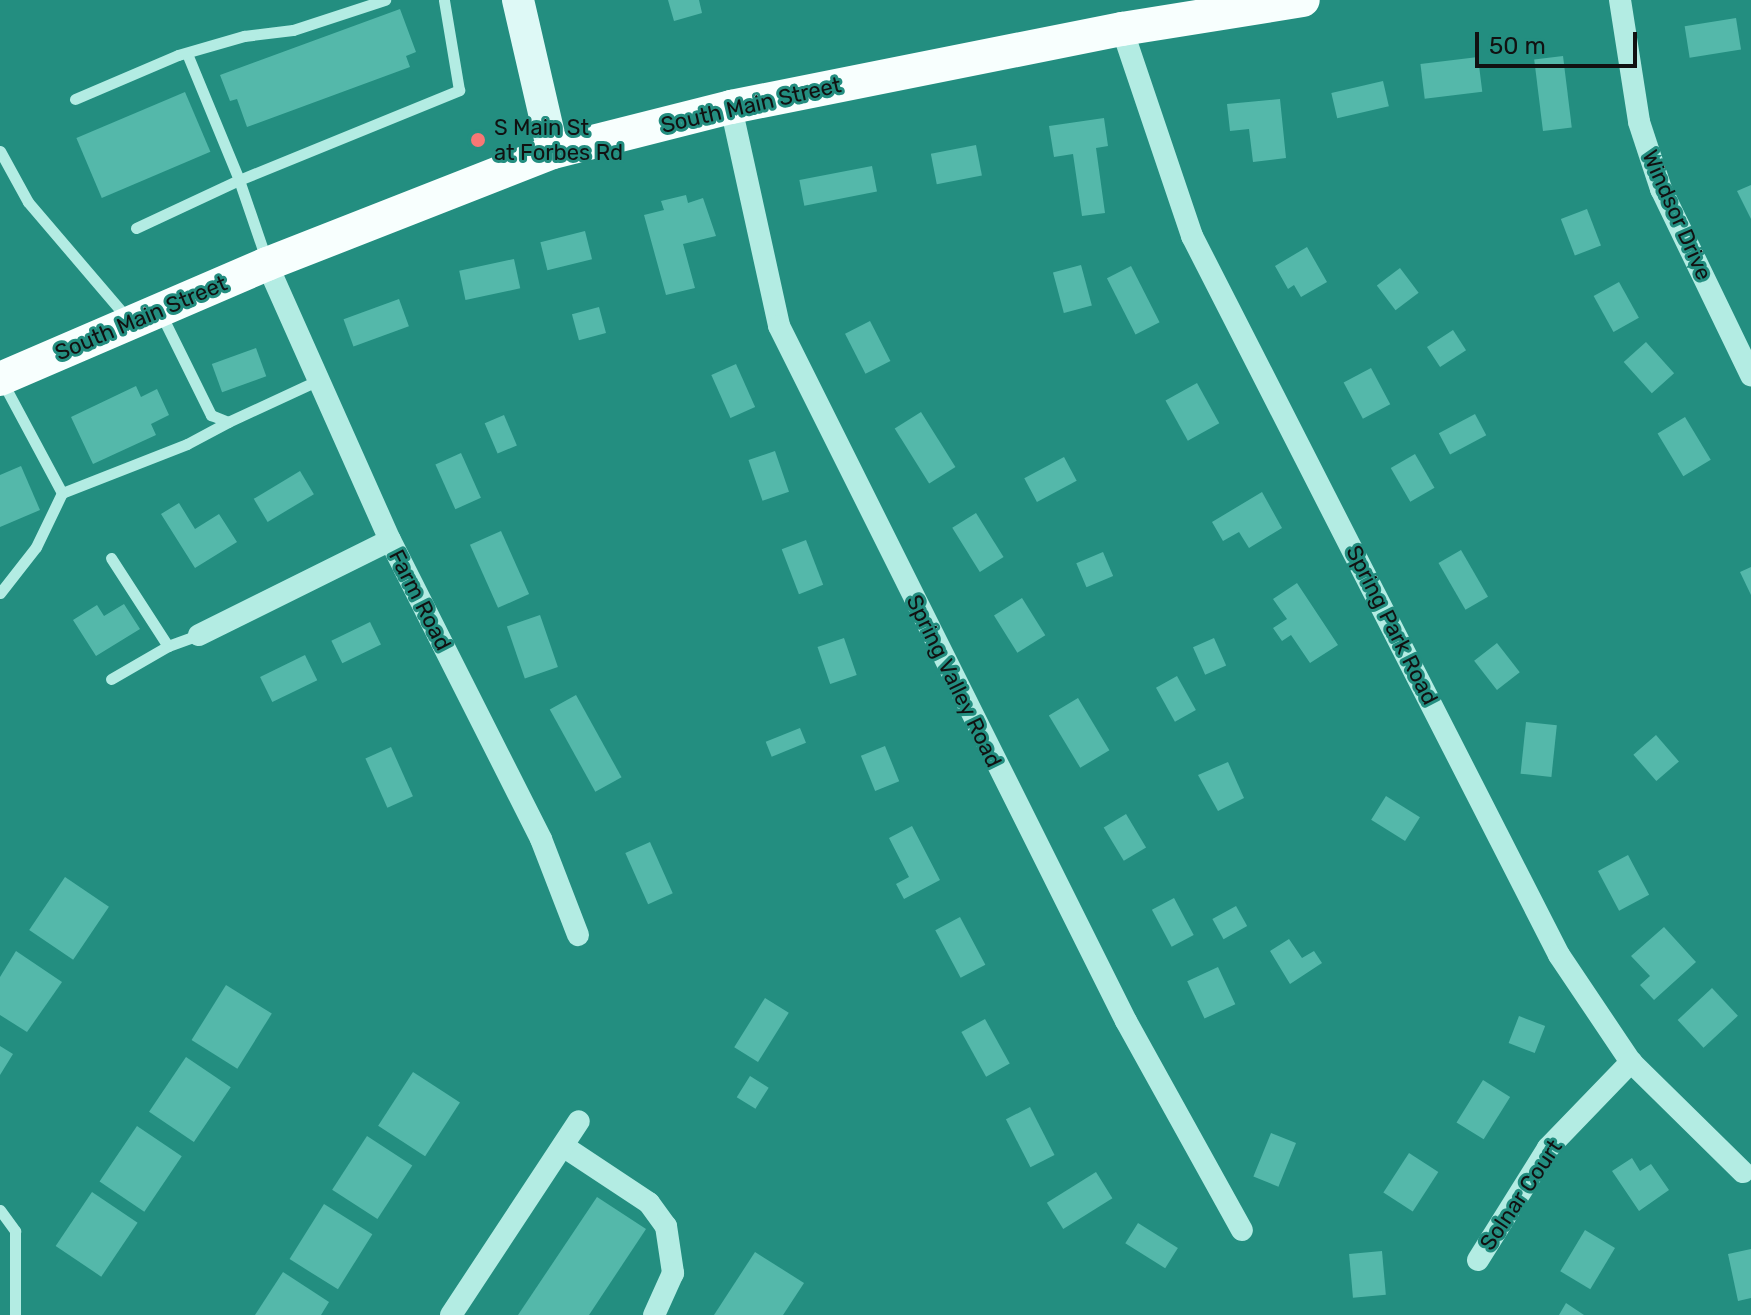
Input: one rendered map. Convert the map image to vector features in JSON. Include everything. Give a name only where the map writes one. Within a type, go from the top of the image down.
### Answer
[{"type":"main road","name":"South Main Street","points":[[0,378],[267,264],[553,152],[731,107],[1122,29],[1303,0]]},
{"type":"street","points":[[518,0],[553,152]]},
{"type":"street","name":"Windsor Drive","points":[[1620,0],[1639,122],[1661,189],[1751,375]]},
{"type":"street","name":"Spring Park Road","points":[[1122,29],[1192,236],[1559,955],[1631,1062],[1743,1172]]},
{"type":"street","name":"Spring Valley Road","points":[[731,107],[779,326],[1112,995],[1242,1230]]},
{"type":"street","name":"Farm Road","points":[[267,264],[390,540],[541,839],[578,935]]},
{"type":"street","points":[[199,635],[390,540]]},
{"type":"street","name":"Solnar Court","points":[[1478,1260],[1548,1148],[1631,1062]]},
{"type":"street","points":[[451,1315],[579,1121]]},
{"type":"street","points":[[563,1146],[649,1203],[666,1226],[673,1273],[667,1297],[654,1315]]},
{"type":"lane","points":[[75,99],[178,55],[188,56],[244,36],[293,30],[385,0]]},
{"type":"lane","points":[[136,228],[239,180],[459,90],[444,0]]},
{"type":"lane","points":[[188,56],[239,180],[267,264]]},
{"type":"lane","points":[[0,151],[28,202],[145,317],[211,415],[228,422]]},
{"type":"lane","points":[[0,378],[62,493]]},
{"type":"lane","points":[[0,593],[36,547],[62,493],[187,444],[319,380]]},
{"type":"lane","points":[[111,558],[168,646]]},
{"type":"lane","points":[[111,679],[168,646],[199,635]]},
{"type":"lane","points":[[0,1210],[15,1231],[15,1315]]},
{"type":"building","points":[[668,0],[699,0],[702,13],[674,21]]},
{"type":"building","points":[[400,9],[416,52],[406,56],[410,67],[247,127],[237,99],[230,101],[220,75]]},
{"type":"building","points":[[1736,18],[1741,50],[1690,58],[1685,26]]},
{"type":"building","points":[[1563,56],[1572,127],[1543,131],[1534,60]]},
{"type":"building","points":[[1478,57],[1482,92],[1425,99],[1420,64]]},
{"type":"building","points":[[1383,81],[1389,106],[1337,118],[1331,93]]},
{"type":"building","points":[[185,92],[210,152],[102,198],[76,138]]},
{"type":"building","points":[[1280,99],[1286,158],[1253,162],[1249,129],[1230,131],[1227,104]]},
{"type":"building","points":[[1104,118],[1108,146],[1096,148],[1105,213],[1082,216],[1073,154],[1054,157],[1049,126]]},
{"type":"building","points":[[976,145],[982,175],[937,184],[931,154]]},
{"type":"building","points":[[872,166],[877,192],[804,206],[799,180]]},
{"type":"building","points":[[1751,185],[1751,219],[1737,191]]},
{"type":"building","points":[[686,195],[688,203],[703,198],[716,236],[683,244],[695,288],[666,295],[644,215],[664,210],[661,201]]},
{"type":"building","points":[[1587,209],[1601,245],[1575,255],[1561,219]]},
{"type":"building","points":[[585,231],[592,259],[547,270],[540,242]]},
{"type":"building","points":[[1307,247],[1327,282],[1301,297],[1294,285],[1288,289],[1275,266]]},
{"type":"building","points":[[514,259],[520,288],[465,300],[459,271]]},
{"type":"building","points":[[1081,265],[1092,306],[1064,313],[1053,273]]},
{"type":"building","points":[[1131,266],[1160,322],[1136,334],[1107,278]]},
{"type":"building","points":[[1400,268],[1419,293],[1395,310],[1377,285]]},
{"type":"building","points":[[1619,282],[1639,318],[1614,332],[1594,296]]},
{"type":"building","points":[[399,299],[409,326],[353,346],[344,319]]},
{"type":"building","points":[[599,307],[606,333],[579,340],[572,314]]},
{"type":"building","points":[[870,321],[890,361],[865,374],[845,334]]},
{"type":"building","points":[[1453,330],[1466,350],[1440,367],[1427,347]]},
{"type":"building","points":[[1646,342],[1674,373],[1652,393],[1624,362]]},
{"type":"building","points":[[256,348],[266,376],[222,392],[212,364]]},
{"type":"building","points":[[736,364],[755,407],[730,418],[711,375]]},
{"type":"building","points":[[1371,368],[1390,404],[1363,419],[1344,383]]},
{"type":"building","points":[[1197,383],[1219,423],[1188,441],[1166,400]]},
{"type":"building","points":[[136,386],[141,397],[157,389],[169,415],[151,424],[156,435],[93,464],[71,417]]},
{"type":"building","points":[[921,412],[955,467],[929,484],[895,428]]},
{"type":"building","points":[[1475,414],[1486,435],[1450,454],[1439,433]]},
{"type":"building","points":[[504,415],[517,445],[498,454],[485,423]]},
{"type":"building","points":[[1685,417],[1711,460],[1683,476],[1658,433]]},
{"type":"building","points":[[775,451],[789,492],[763,501],[749,460]]},
{"type":"building","points":[[461,453],[481,498],[455,509],[435,464]]},
{"type":"building","points":[[1415,454],[1434,488],[1410,502],[1391,468]]},
{"type":"building","points":[[1064,457],[1077,481],[1037,502],[1024,478]]},
{"type":"building","points":[[21,466],[40,510],[0,527],[0,475]]},
{"type":"building","points":[[300,471],[314,494],[268,522],[254,499]]},
{"type":"building","points":[[1262,492],[1282,528],[1249,548],[1239,532],[1223,541],[1212,522]]},
{"type":"building","points":[[179,503],[195,529],[219,514],[237,542],[195,568],[161,514]]},
{"type":"building","points":[[976,513],[1004,557],[980,572],[952,528]]},
{"type":"building","points":[[501,531],[529,594],[498,608],[470,545]]},
{"type":"building","points":[[806,540],[823,585],[799,594],[782,549]]},
{"type":"building","points":[[1461,550],[1488,597],[1465,610],[1438,563]]},
{"type":"building","points":[[1103,552],[1113,576],[1086,587],[1076,563]]},
{"type":"building","points":[[1751,567],[1751,595],[1740,572]]},
{"type":"building","points":[[1297,583],[1338,645],[1310,663],[1291,635],[1282,641],[1273,628],[1287,619],[1273,599]]},
{"type":"building","points":[[1022,598],[1045,635],[1017,653],[994,615]]},
{"type":"building","points":[[124,604],[140,629],[96,656],[73,620],[97,605],[104,616]]},
{"type":"building","points":[[540,615],[558,667],[525,678],[507,626]]},
{"type":"building","points":[[370,622],[381,644],[342,663],[331,641]]},
{"type":"building","points":[[844,638],[857,675],[830,684],[818,647]]},
{"type":"building","points":[[1214,638],[1226,665],[1205,675],[1193,647]]},
{"type":"building","points":[[1497,643],[1520,672],[1497,690],[1474,661]]},
{"type":"building","points":[[305,655],[317,680],[272,702],[260,677]]},
{"type":"building","points":[[1177,676],[1196,710],[1175,722],[1156,688]]},
{"type":"building","points":[[576,695],[622,777],[595,792],[550,710]]},
{"type":"building","points":[[1078,698],[1109,750],[1080,768],[1049,716]]},
{"type":"building","points":[[1526,722],[1557,725],[1551,777],[1521,774]]},
{"type":"building","points":[[800,728],[806,743],[772,757],[766,742]]},
{"type":"building","points":[[1656,735],[1679,761],[1656,781],[1633,755]]},
{"type":"building","points":[[885,746],[899,781],[875,791],[861,756]]},
{"type":"building","points":[[391,747],[413,796],[387,808],[365,758]]},
{"type":"building","points":[[1228,762],[1244,798],[1218,811],[1198,775]]},
{"type":"building","points":[[1386,796],[1420,817],[1405,841],[1371,820]]},
{"type":"building","points":[[1126,814],[1146,847],[1124,861],[1104,827]]},
{"type":"building","points":[[912,826],[940,880],[904,899],[896,884],[909,877],[889,838]]},
{"type":"building","points":[[650,842],[673,893],[648,904],[625,853]]},
{"type":"building","points":[[1628,855],[1649,895],[1619,911],[1598,871]]},
{"type":"building","points":[[65,877],[109,907],[73,960],[29,930]]},
{"type":"building","points":[[1174,898],[1194,935],[1172,947],[1152,910]]},
{"type":"building","points":[[1236,906],[1247,926],[1224,939],[1212,919]]},
{"type":"building","points":[[960,917],[985,965],[961,978],[935,930]]},
{"type":"building","points":[[1664,927],[1696,962],[1654,1000],[1640,985],[1650,976],[1631,956]]},
{"type":"building","points":[[1289,939],[1302,958],[1314,951],[1322,963],[1290,984],[1270,951]]},
{"type":"building","points":[[16,951],[62,982],[27,1032],[0,1015],[0,977]]},
{"type":"building","points":[[1218,967],[1235,1004],[1205,1019],[1187,981]]},
{"type":"building","points":[[226,985],[272,1014],[237,1069],[192,1040]]},
{"type":"building","points":[[1712,988],[1738,1016],[1704,1048],[1678,1020]]},
{"type":"building","points":[[765,998],[789,1013],[758,1062],[734,1047]]},
{"type":"building","points":[[1519,1016],[1545,1026],[1535,1053],[1509,1043]]},
{"type":"building","points":[[985,1019],[1010,1064],[986,1077],[961,1032]]},
{"type":"building","points":[[0,1046],[13,1054],[0,1075]]},
{"type":"building","points":[[186,1057],[231,1087],[194,1142],[149,1112]]},
{"type":"building","points":[[413,1072],[460,1102],[425,1156],[378,1126]]},
{"type":"building","points":[[750,1076],[769,1088],[755,1109],[737,1097]]},
{"type":"building","points":[[1483,1080],[1510,1097],[1484,1139],[1457,1122]]},
{"type":"building","points":[[1030,1107],[1055,1155],[1030,1167],[1006,1119]]},
{"type":"building","points":[[137,1126],[182,1156],[144,1212],[100,1182]]},
{"type":"building","points":[[1271,1133],[1296,1143],[1278,1187],[1253,1177]]},
{"type":"building","points":[[367,1136],[412,1165],[377,1219],[332,1190]]},
{"type":"building","points":[[1409,1153],[1438,1172],[1413,1211],[1383,1192]]},
{"type":"building","points":[[1632,1158],[1640,1171],[1651,1164],[1669,1190],[1639,1211],[1612,1171]]},
{"type":"building","points":[[1096,1172],[1112,1198],[1063,1229],[1047,1203]]},
{"type":"building","points":[[92,1192],[138,1223],[101,1277],[56,1246]]},
{"type":"building","points":[[597,1197],[646,1229],[589,1315],[518,1315]]},
{"type":"building","points":[[324,1204],[372,1234],[338,1289],[290,1259]]},
{"type":"building","points":[[1138,1223],[1178,1248],[1165,1268],[1125,1243]]},
{"type":"building","points":[[1585,1230],[1615,1248],[1590,1289],[1560,1271]]},
{"type":"building","points":[[1751,1249],[1751,1298],[1738,1301],[1728,1254]]},
{"type":"building","points":[[1382,1251],[1386,1295],[1353,1298],[1349,1254]]},
{"type":"building","points":[[755,1252],[804,1283],[783,1315],[714,1315]]},
{"type":"building","points":[[283,1272],[329,1302],[321,1315],[255,1315]]},
{"type":"building","points":[[1566,1303],[1584,1315],[1559,1315]]},
{"type":"place","name":"S Main St at Forbes Rd","points":[[478,140]]}]
